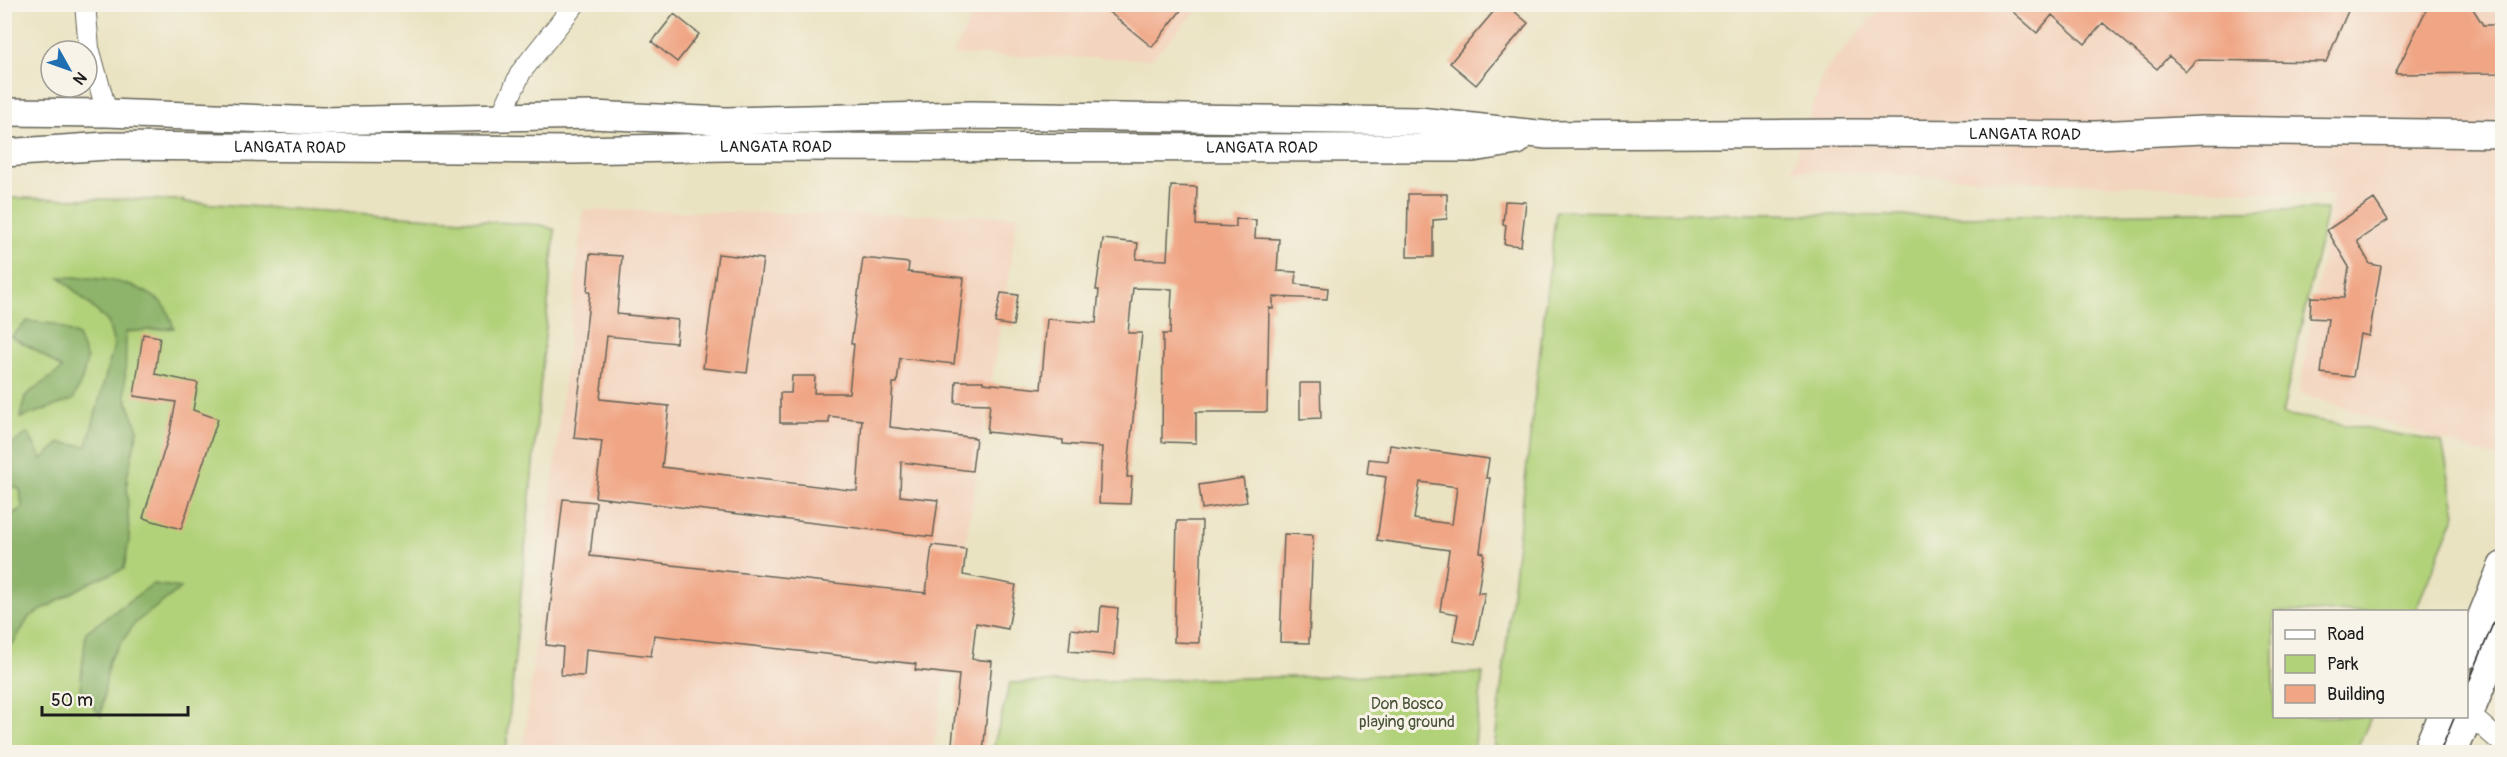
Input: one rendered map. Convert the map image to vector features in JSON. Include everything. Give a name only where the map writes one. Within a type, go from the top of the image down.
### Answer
[{"type":"main road","name":"LANGATA ROAD","points":[[4,112],[107,113],[322,121],[591,115],[726,122],[970,115],[1419,121],[1547,135],[1854,133],[2096,135],[2203,130],[2502,134]]},
{"type":"main road","name":"LANGATA ROAD","points":[[4,153],[107,146],[573,150],[726,147],[1473,148],[1547,135]]},
{"type":"main road","points":[[2468,650],[2502,566]]},
{"type":"main road","points":[[2454,753],[2502,635]]},
{"type":"main road","points":[[2426,753],[2441,718]]},
{"type":"street","points":[[86,4],[88,48],[107,113]]},
{"type":"street","points":[[500,118],[521,72],[575,4]]},
{"type":"street","points":[[2470,715],[2502,743]]},
{"type":"shaded area","points":[[982,5],[1203,5],[1151,59],[952,55],[973,15]]},
{"type":"shaded area","points":[[1883,5],[2502,5],[2502,460],[2299,393],[2333,195],[1792,170],[1824,72]]},
{"type":"shaded area","points":[[583,210],[1018,216],[933,752],[523,752]]},
{"type":"green space","points":[[5,198],[183,200],[182,202],[542,225],[555,230],[506,752],[5,752]]},
{"type":"green space","points":[[2327,209],[2282,414],[2442,442],[2456,514],[2415,610],[2273,610],[2273,718],[2371,718],[2356,752],[1494,752],[1556,211],[1963,217]]},
{"type":"green space","points":[[60,277],[114,281],[139,289],[164,305],[174,328],[126,332],[125,395],[138,430],[127,477],[129,540],[124,569],[91,582],[29,617],[13,644],[5,645],[5,519],[22,508],[20,489],[5,484],[5,449],[28,433],[42,459],[60,443],[87,446],[114,345],[108,322]]},
{"type":"green space","points":[[27,321],[54,324],[78,336],[87,359],[73,400],[20,418],[25,396],[62,369],[34,349],[11,337]]},
{"type":"green space","points":[[153,584],[181,588],[135,623],[109,660],[101,716],[80,690],[86,632]]},
{"type":"green space","name":"Don Bosco playing ground","points":[[1483,673],[1474,752],[992,752],[1010,683]]},
{"type":"building","points":[[1099,4],[1186,4],[1152,47]]},
{"type":"building","points":[[1500,4],[1506,4],[1528,23],[1476,85],[1450,63]]},
{"type":"building","points":[[2004,4],[2351,4],[2326,62],[2196,60],[2186,71],[2169,56],[2157,69],[2103,23],[2085,44],[2052,15],[2037,33]]},
{"type":"building","points":[[2429,4],[2470,4],[2483,25],[2502,25],[2502,73],[2395,74]]},
{"type":"building","points":[[674,14],[699,34],[677,62],[652,42]]},
{"type":"building","points":[[1171,186],[1197,187],[1196,225],[1236,227],[1236,219],[1256,220],[1255,238],[1279,239],[1277,271],[1296,272],[1296,284],[1328,288],[1327,299],[1273,297],[1273,309],[1269,308],[1267,412],[1196,412],[1196,443],[1162,442],[1163,334],[1170,334],[1172,289],[1133,288],[1128,333],[1142,333],[1127,477],[1132,477],[1130,504],[1099,503],[1102,447],[1063,444],[1063,440],[987,432],[990,404],[955,403],[956,381],[983,381],[983,383],[1041,389],[1047,319],[1096,323],[1099,290],[1096,290],[1103,239],[1138,243],[1136,259],[1167,260]]},
{"type":"building","points":[[1408,194],[1447,194],[1447,219],[1433,220],[1433,257],[1407,257]]},
{"type":"building","points":[[2374,199],[2388,220],[2357,241],[2370,264],[2381,266],[2369,336],[2360,334],[2353,377],[2321,373],[2328,319],[2310,318],[2311,297],[2344,298],[2349,267],[2327,230]]},
{"type":"building","points":[[1505,201],[1526,202],[1521,246],[1504,244]]},
{"type":"building","points":[[590,254],[622,256],[617,314],[678,320],[676,343],[607,336],[600,399],[669,406],[662,467],[857,491],[862,420],[829,416],[829,423],[780,423],[780,393],[791,393],[792,376],[815,376],[814,393],[849,393],[854,344],[851,344],[863,258],[909,263],[908,272],[964,278],[954,364],[900,358],[897,383],[893,383],[890,427],[976,438],[972,471],[901,462],[900,496],[938,500],[933,537],[595,497],[602,441],[574,438],[590,292],[587,292]]},
{"type":"building","points":[[718,254],[763,259],[747,373],[703,368]]},
{"type":"building","points":[[1001,293],[1018,295],[1013,326],[995,323]]},
{"type":"building","points":[[143,334],[160,337],[155,374],[198,383],[193,410],[218,419],[181,529],[143,518],[170,432],[176,402],[134,396]]},
{"type":"building","points":[[1300,383],[1320,383],[1321,418],[1300,419]]},
{"type":"building","points":[[1390,445],[1489,459],[1486,478],[1490,478],[1480,552],[1484,553],[1478,593],[1485,593],[1475,645],[1453,641],[1458,614],[1440,611],[1449,550],[1377,540],[1386,477],[1367,474],[1369,459],[1388,461]],"holes":[[[1420,482],[1457,487],[1452,524],[1414,519]]]},
{"type":"building","points":[[1243,478],[1247,502],[1202,509],[1199,485]]},
{"type":"building","points":[[563,499],[596,502],[590,556],[926,593],[932,545],[966,549],[963,575],[1016,585],[1008,629],[976,623],[972,659],[992,661],[983,753],[951,753],[959,675],[915,670],[916,664],[654,635],[651,656],[586,649],[584,676],[561,675],[563,647],[546,645]]},
{"type":"building","points":[[1177,521],[1202,521],[1199,643],[1174,642]]},
{"type":"building","points":[[1284,534],[1313,535],[1309,643],[1280,642]]},
{"type":"building","points":[[1101,606],[1118,608],[1114,655],[1069,651],[1071,629],[1099,632]]},
{"type":"tram line","points":[[2468,684],[2502,602]]},
{"type":"tram line","points":[[2440,752],[2454,718]]}]
